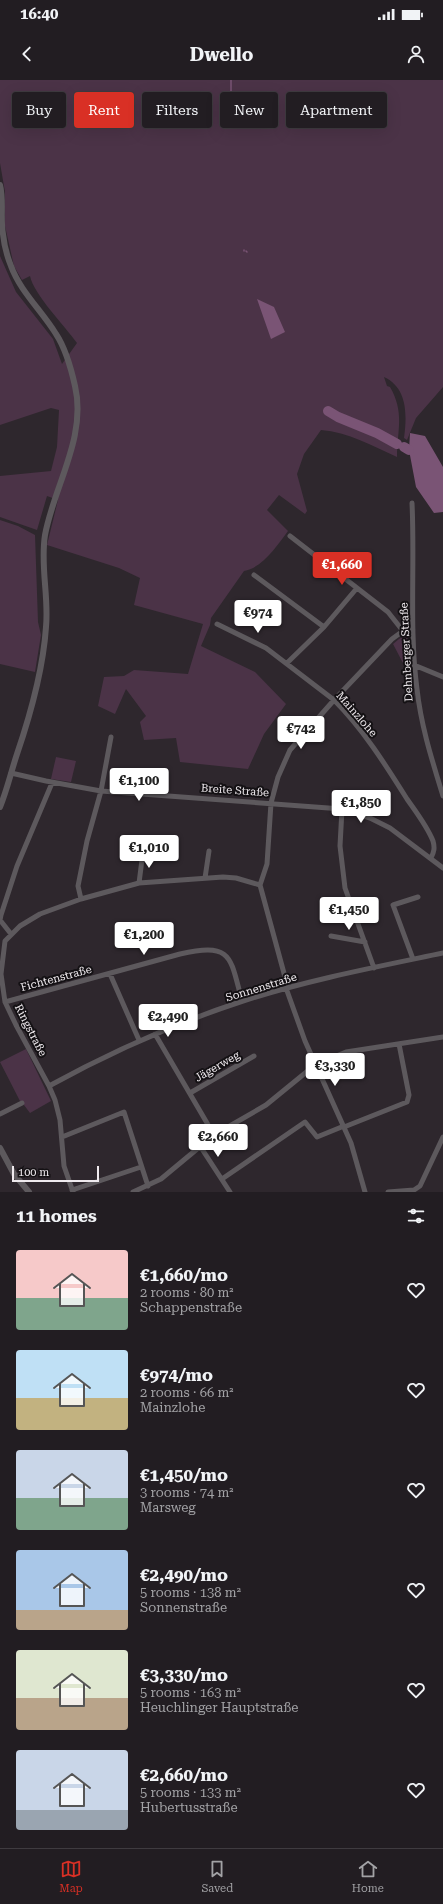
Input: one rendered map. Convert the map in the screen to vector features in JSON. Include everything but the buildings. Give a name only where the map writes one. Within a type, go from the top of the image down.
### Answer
[{"type":"street","points":[[0,185],[3,234],[11,266],[24,290],[57,334],[67,354],[76,387],[78,404],[77,424],[70,453],[48,520],[45,538],[44,559],[47,624],[39,677],[26,731],[0,806]]},
{"type":"street","name":"Dehnberger Straße","points":[[412,503],[414,664],[423,728],[443,796]]},
{"type":"street","points":[[290,536],[388,612],[403,630]]},
{"type":"street","points":[[254,575],[324,627]]},
{"type":"street","points":[[287,663],[324,627],[357,588]]},
{"type":"street","name":"Mainzlohe","points":[[217,624],[266,648],[334,700],[354,721],[376,751],[433,841],[435,852],[431,858]]},
{"type":"street","points":[[365,1192],[351,1142],[301,1033],[287,988],[260,885],[267,864],[271,803],[278,777],[290,750],[392,638],[403,630],[413,630]]},
{"type":"street","points":[[414,664],[443,676]]},
{"type":"street","points":[[81,899],[78,886],[87,841],[101,791],[111,737]]},
{"type":"street","name":"Breite Straße","points":[[11,773],[52,783],[101,791],[342,809],[370,818],[390,828],[443,868]]},
{"type":"street","points":[[12,934],[0,920],[1,915],[17,866],[52,783]]},
{"type":"street","points":[[342,809],[340,846],[346,888],[374,968]]},
{"type":"street","points":[[139,883],[143,852],[149,848]]},
{"type":"street","points":[[205,878],[209,851]]},
{"type":"street","name":"Ringstraße","points":[[73,1191],[64,1166],[60,1120],[49,1086],[5,1002],[1,974],[5,942],[12,934],[40,914],[81,899],[139,883],[230,877],[260,885]]},
{"type":"street","points":[[413,959],[393,905],[418,897]]},
{"type":"street","points":[[331,936],[365,942]]},
{"type":"street","name":"Fichtenstraße","points":[[5,1002],[180,954],[203,950],[212,950],[226,955],[230,960],[242,1001]]},
{"type":"street","name":"Sonnenstraße","points":[[49,1086],[139,1040],[242,1001],[287,988],[443,953]]},
{"type":"street","points":[[110,974],[139,1040]]},
{"type":"street","points":[[155,1034],[214,1135]]},
{"type":"street","points":[[133,1192],[161,1179],[214,1135],[266,1105],[316,1064],[346,1052],[443,1037]]},
{"type":"street","points":[[222,1179],[305,1122],[317,1137],[407,1102],[409,1095],[399,1044]]},
{"type":"street","name":"Jägerweg","points":[[190,1093],[254,1056]]},
{"type":"street","points":[[0,1114],[22,1103]]},
{"type":"street","points":[[62,1137],[124,1112],[148,1186]]},
{"type":"street","points":[[388,1192],[414,1190],[420,1186],[443,1137]]},
{"type":"street","points":[[200,1146],[230,1192]]},
{"type":"street","points":[[0,1148],[14,1174],[29,1192]]},
{"type":"street","points":[[73,1191],[141,1167]]},
{"type":"shaded area","points":[[0,80],[443,80],[443,387],[416,418],[407,440],[404,438],[406,421],[402,395],[392,382],[384,377],[387,386],[390,387],[395,396],[399,413],[397,457],[351,437],[331,431],[321,430],[304,454],[297,474],[307,511],[305,514],[279,495],[267,510],[288,531],[269,556],[257,566],[244,571],[211,618],[210,625],[201,646],[255,672],[286,704],[264,734],[248,769],[180,762],[176,738],[144,740],[140,722],[146,716],[126,689],[115,714],[98,706],[104,677],[124,676],[134,670],[188,674],[203,624],[134,605],[140,578],[119,568],[47,545],[58,500],[47,496],[37,530],[0,517],[0,476],[51,471],[57,447],[59,410],[51,408],[0,425],[0,256],[16,292],[53,339],[62,364],[77,343],[43,301],[30,276],[22,280],[14,266],[5,226],[5,192],[0,163]]},
{"type":"shaded area","points":[[257,299],[274,307],[285,332],[271,339]]},
{"type":"shaded area","points":[[410,433],[425,436],[443,467],[443,512],[434,513],[416,487],[409,450]]},
{"type":"shaded area","points":[[0,520],[18,526],[35,535],[38,622],[41,635],[35,672],[0,664]]},
{"type":"shaded area","points":[[406,635],[409,641],[411,664],[404,665],[393,644]]},
{"type":"shaded area","points":[[56,757],[76,761],[71,782],[51,779]]},
{"type":"shaded area","points":[[26,1049],[51,1101],[30,1113],[20,1101],[0,1062]]},
{"type":"waterway","points":[[231,80],[231,92]]},
{"type":"waterway","points":[[328,411],[338,417],[377,433],[397,444]]},
{"type":"waterway","points":[[404,447],[409,450]]}]
